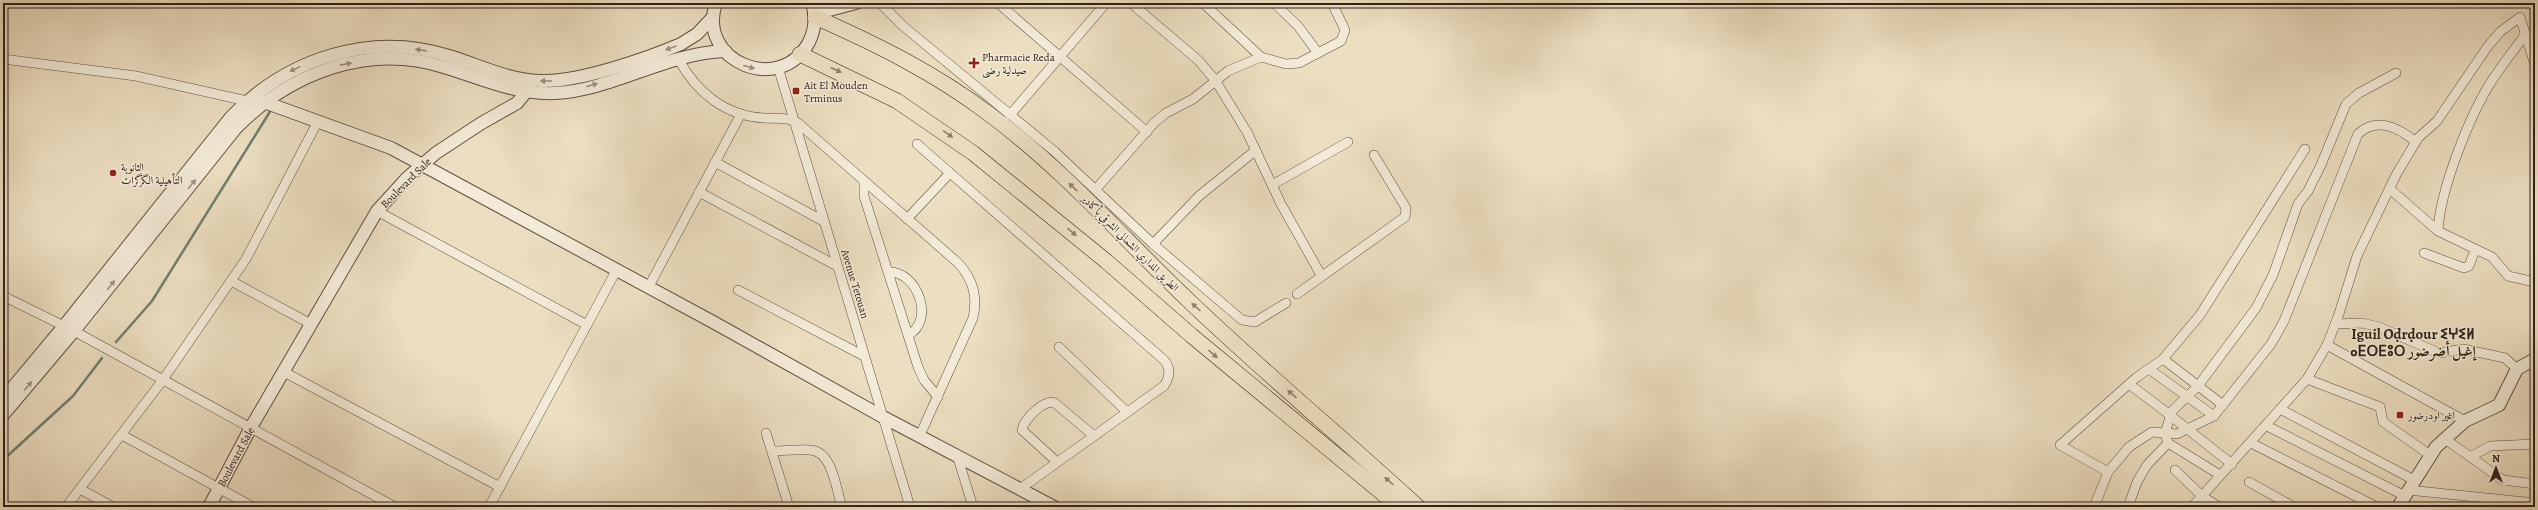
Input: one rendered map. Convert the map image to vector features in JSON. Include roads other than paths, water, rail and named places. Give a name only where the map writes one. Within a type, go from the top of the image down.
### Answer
[{"type":"highway","name":"الطريق المداري الشمالي الشرقي بأكادير","points":[[814,11],[923,70],[968,99],[1011,131],[1050,165],[1188,299],[1418,507]]},
{"type":"highway","points":[[800,54],[896,101],[974,153],[1100,256],[1192,336],[1399,507]]},
{"type":"street","points":[[716,3],[713,17],[716,35],[724,51],[740,63],[749,67],[768,69],[778,67],[800,54],[811,37],[814,11],[856,3]]},
{"type":"street","points":[[880,3],[1096,189],[1153,244],[1245,322],[1256,322],[1286,303]]},
{"type":"street","points":[[998,3],[1146,132]]},
{"type":"street","points":[[1010,115],[1106,3]]},
{"type":"street","points":[[1131,3],[1195,58],[1215,80],[1256,150],[1272,186],[1321,275]]},
{"type":"street","points":[[1203,3],[1261,57]]},
{"type":"street","points":[[1274,3],[1298,26],[1318,54]]},
{"type":"street","points":[[1096,189],[1146,132],[1166,114],[1193,99],[1215,80],[1250,60],[1261,57],[1294,64],[1318,54],[1341,41],[1345,37],[1345,30],[1332,3]]},
{"type":"street","points":[[3,415],[214,137],[247,101],[262,88],[298,67],[318,59],[358,49],[388,47],[418,49],[448,56],[516,78],[553,81],[577,78],[673,47],[689,40],[713,17]]},
{"type":"street","points":[[2192,507],[2282,410],[2307,378],[2326,345],[2335,324],[2357,256],[2390,189],[2416,142],[2437,121],[2496,36],[2520,17],[2525,35],[2533,53],[2535,65]]},
{"type":"street","points":[[2438,231],[2439,215],[2457,153],[2491,83],[2525,35]]},
{"type":"street","points":[[689,40],[694,48],[694,55]]},
{"type":"street","points":[[3,399],[69,329],[236,128],[264,102],[296,81],[331,67],[388,59],[430,63],[526,92],[571,91],[694,55],[724,51]]},
{"type":"street","points":[[3,59],[136,76],[247,101]]},
{"type":"street","points":[[679,60],[690,78],[704,94],[721,106],[741,114],[793,120],[962,267],[970,278],[976,304],[973,318],[920,436]]},
{"type":"street","name":"Avenue Tetouan","points":[[778,67],[836,266],[910,507]]},
{"type":"street","points":[[2220,476],[2168,443],[2165,433],[2170,414],[2198,386],[2256,308],[2273,275],[2298,204],[2308,191],[2321,166],[2346,104],[2360,93],[2396,73]]},
{"type":"street","name":"Boulevard Sale","points":[[209,507],[250,429],[377,211],[422,165],[462,134],[517,104],[526,92]]},
{"type":"street","points":[[264,102],[371,139],[422,165],[883,417],[1054,507]]},
{"type":"street","points":[[648,288],[741,114]]},
{"type":"street","points":[[66,507],[162,381],[231,281],[274,208],[318,121]]},
{"type":"street","points":[[2094,507],[2108,472],[2128,447],[2152,432],[2177,434],[2188,431],[2214,416],[2224,405],[2280,330],[2358,134],[2371,126],[2385,125],[2401,129],[2416,142]]},
{"type":"street","points":[[1272,186],[1348,142]]},
{"type":"street","points":[[917,144],[1167,363],[1169,375],[1164,386],[1020,488]]},
{"type":"street","points":[[2108,472],[2060,445],[2149,368],[2163,359],[2200,316],[2217,291],[2230,265],[2305,149]]},
{"type":"street","points":[[1153,244],[1199,196],[1256,150]]},
{"type":"street","points":[[1297,294],[1321,275],[1403,220],[1406,214],[1406,208],[1374,155]]},
{"type":"street","points":[[715,162],[823,221]]},
{"type":"street","points":[[907,218],[950,173]]},
{"type":"street","points":[[864,181],[864,196],[908,336],[921,374],[938,398]]},
{"type":"street","points":[[2390,189],[2438,231],[2492,257],[2508,276],[2535,282]]},
{"type":"street","points":[[699,192],[836,266]]},
{"type":"street","points":[[377,211],[587,325]]},
{"type":"street","points":[[2424,253],[2464,268],[2469,266],[2475,250]]},
{"type":"street","points":[[489,507],[616,271]]},
{"type":"street","points":[[888,272],[898,274],[916,290],[922,317],[917,329],[908,336]]},
{"type":"street","points":[[231,281],[311,324]]},
{"type":"street","points":[[738,290],[864,356]]},
{"type":"street","points":[[3,296],[69,329],[395,507]]},
{"type":"street","points":[[2335,324],[2362,323],[2378,326],[2439,353],[2463,349],[2505,358],[2517,368]]},
{"type":"street","points":[[2326,345],[2465,421]]},
{"type":"street","points":[[1059,347],[1128,412]]},
{"type":"street","points":[[2163,359],[2224,405]]},
{"type":"street","points":[[2398,507],[2430,455],[2465,421],[2499,406],[2517,368],[2535,359]]},
{"type":"street","points":[[2149,368],[2214,416]]},
{"type":"street","points":[[284,372],[500,487]]},
{"type":"street","points":[[2307,378],[2380,407],[2383,422],[2430,455]]},
{"type":"street","points":[[2130,386],[2170,414],[2188,431],[2232,464]]},
{"type":"street","points":[[1058,462],[1022,430],[1023,425],[1044,403],[1050,401],[1055,403],[1094,436]]},
{"type":"street","points":[[2282,410],[2409,489]]},
{"type":"street","points":[[2267,426],[2409,489],[2535,503]]},
{"type":"street","points":[[766,433],[789,507]]},
{"type":"street","points":[[122,435],[253,507]]},
{"type":"street","points":[[2445,439],[2472,456],[2503,480],[2535,484]]},
{"type":"street","points":[[2128,507],[2137,482],[2147,465],[2168,443]]},
{"type":"street","points":[[2251,443],[2377,507]]},
{"type":"street","points":[[2472,456],[2490,446],[2535,444]]},
{"type":"street","points":[[772,451],[811,450],[822,455],[828,463],[842,507]]},
{"type":"street","points":[[957,455],[973,507]]},
{"type":"street","points":[[2175,470],[2202,496],[2219,507]]},
{"type":"street","points":[[2249,482],[2294,507]]},
{"type":"street","points":[[80,489],[113,507]]},
{"type":"waterway","points":[[116,342],[152,301],[271,110]]},
{"type":"waterway","points":[[3,460],[73,396],[102,358]]},
{"type":"place","name":"Pharmacie Reda صيدلية رضى","points":[[974,63]]},
{"type":"place","name":"Ait El Mouden Trminus","points":[[796,91]]},
{"type":"place","name":"الثانوية التأهيلية الگرگرات","points":[[113,173]]},
{"type":"place","name":"اغير اودرضور","points":[[2400,415]]},
{"type":"district","name":"Iguil Oḍrḍour ⵉⵖⵉⵍ ⴰⴹⵔⴹⵓⵔ إغيل أضرضور","points":[[2413,342]]}]
